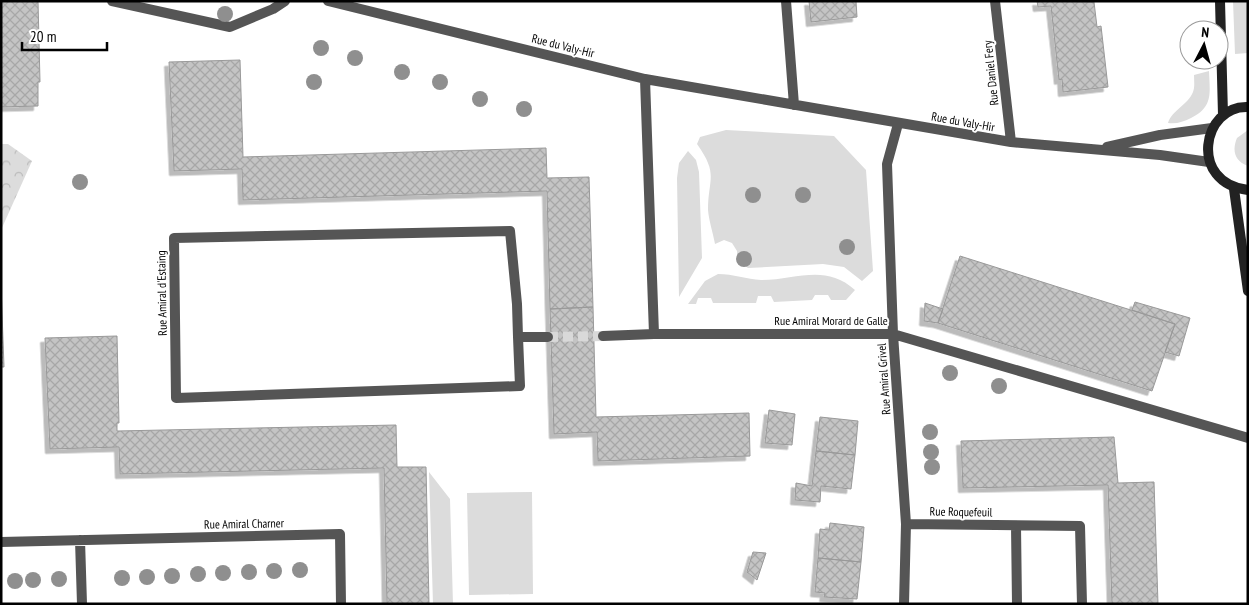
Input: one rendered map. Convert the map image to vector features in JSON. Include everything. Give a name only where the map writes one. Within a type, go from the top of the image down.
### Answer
[{"type":"main road","points":[[1220,1],[1224,116]]},
{"type":"main road","points":[[1248,107],[1242,107],[1224,116],[1212,128],[1207,145],[1209,162],[1219,178],[1234,189],[1248,190]]},
{"type":"main road","points":[[1234,189],[1248,291]]},
{"type":"street","points":[[112,1],[230,27],[273,9],[285,1]]},
{"type":"street","name":"Rue du Valy-Hir","points":[[328,1],[645,79],[1011,142],[1099,149],[1209,162]]},
{"type":"street","points":[[786,1],[794,105]]},
{"type":"street","name":"Rue Daniel Fery","points":[[995,1],[1011,142]]},
{"type":"street","points":[[602,336],[654,334],[645,79]]},
{"type":"street","name":"Rue Amiral Grivel","points":[[898,124],[887,164],[893,334],[906,524],[904,604]]},
{"type":"street","name":"Rue du Valy-Hir","points":[[1099,149],[1160,135],[1212,128]]},
{"type":"street","name":"Rue Amiral d'Estaing","points":[[510,231],[518,304],[518,337],[520,386],[176,398],[174,238],[510,231]]},
{"type":"street","name":"Rue Amiral Morard de Galle","points":[[654,334],[893,334],[1248,438]]},
{"type":"street","points":[[518,337],[548,337]]},
{"type":"street","name":"Rue Roquefeuil","points":[[906,524],[1080,526],[1082,604]]},
{"type":"street","points":[[1016,526],[1017,604]]},
{"type":"street","name":"Rue Amiral Charner","points":[[1,542],[340,534],[342,604]]},
{"type":"street","points":[[80,540],[82,604]]},
{"type":"green space","points":[[1233,1],[1248,1],[1248,53],[1235,54]]},
{"type":"green space","points":[[1209,71],[1210,93],[1207,104],[1198,114],[1185,121],[1168,123],[1170,118],[1191,97],[1194,88],[1194,75]]},
{"type":"green space","points":[[726,130],[834,136],[866,170],[873,271],[862,281],[844,267],[823,264],[748,268],[738,261],[737,251],[732,243],[724,240],[715,244],[708,210],[710,170],[704,154],[697,144],[700,137]]},
{"type":"green space","points":[[1248,130],[1248,166],[1237,158],[1235,147],[1237,138]]},
{"type":"green space","points":[[1,144],[8,144],[32,161],[1,230]]},
{"type":"green space","points":[[688,151],[696,160],[699,172],[702,258],[679,297],[677,178],[679,163]]},
{"type":"green space","points":[[718,274],[761,280],[821,275],[833,277],[855,290],[846,300],[831,300],[828,295],[815,295],[812,300],[774,302],[771,296],[758,296],[756,303],[713,303],[711,298],[698,298],[696,304],[688,304],[705,281]]},
{"type":"green space","points":[[429,472],[450,499],[453,604],[433,604]]},
{"type":"green space","points":[[532,492],[533,594],[469,595],[467,493]]},
{"type":"building","points":[[1,1],[38,1],[40,82],[38,82],[38,106],[1,107]]},
{"type":"building","points":[[809,1],[856,1],[857,17],[811,22]]},
{"type":"building","points":[[1037,1],[1094,2],[1097,27],[1101,26],[1108,87],[1063,92],[1062,79],[1059,80],[1051,6],[1038,7]]},
{"type":"building","points":[[240,60],[243,157],[546,148],[547,178],[589,177],[593,307],[550,309],[547,191],[243,200],[242,169],[174,171],[169,62]]},
{"type":"building","points":[[960,256],[1175,324],[1152,391],[938,323]]},
{"type":"building","points":[[1,285],[4,367],[1,367]]},
{"type":"building","points":[[1135,302],[1190,318],[1179,356],[1165,352],[1175,324],[1132,310]]},
{"type":"building","points":[[925,303],[943,309],[938,323],[924,321]]},
{"type":"building","points":[[593,307],[596,417],[749,413],[750,456],[598,461],[597,432],[554,434],[550,309]]},
{"type":"building","points":[[117,336],[119,423],[117,423],[117,431],[396,425],[397,467],[426,467],[429,604],[387,604],[384,468],[120,474],[119,447],[50,449],[45,338]]},
{"type":"building","points":[[769,410],[795,414],[792,445],[765,443]]},
{"type":"building","points":[[820,417],[858,421],[855,455],[816,451]]},
{"type":"building","points":[[1114,437],[1118,483],[1154,482],[1158,604],[1112,604],[1108,485],[963,488],[961,441]]},
{"type":"building","points":[[816,451],[855,455],[851,489],[821,486],[820,502],[795,500],[796,483],[812,486]]},
{"type":"building","points":[[830,523],[864,527],[861,562],[818,558],[820,529],[829,530]]},
{"type":"building","points":[[753,552],[766,553],[757,580],[747,572]]},
{"type":"building","points":[[818,558],[861,562],[857,599],[824,597],[825,593],[815,592]]},
{"type":"tunnel","points":[[548,337],[603,336]]}]
